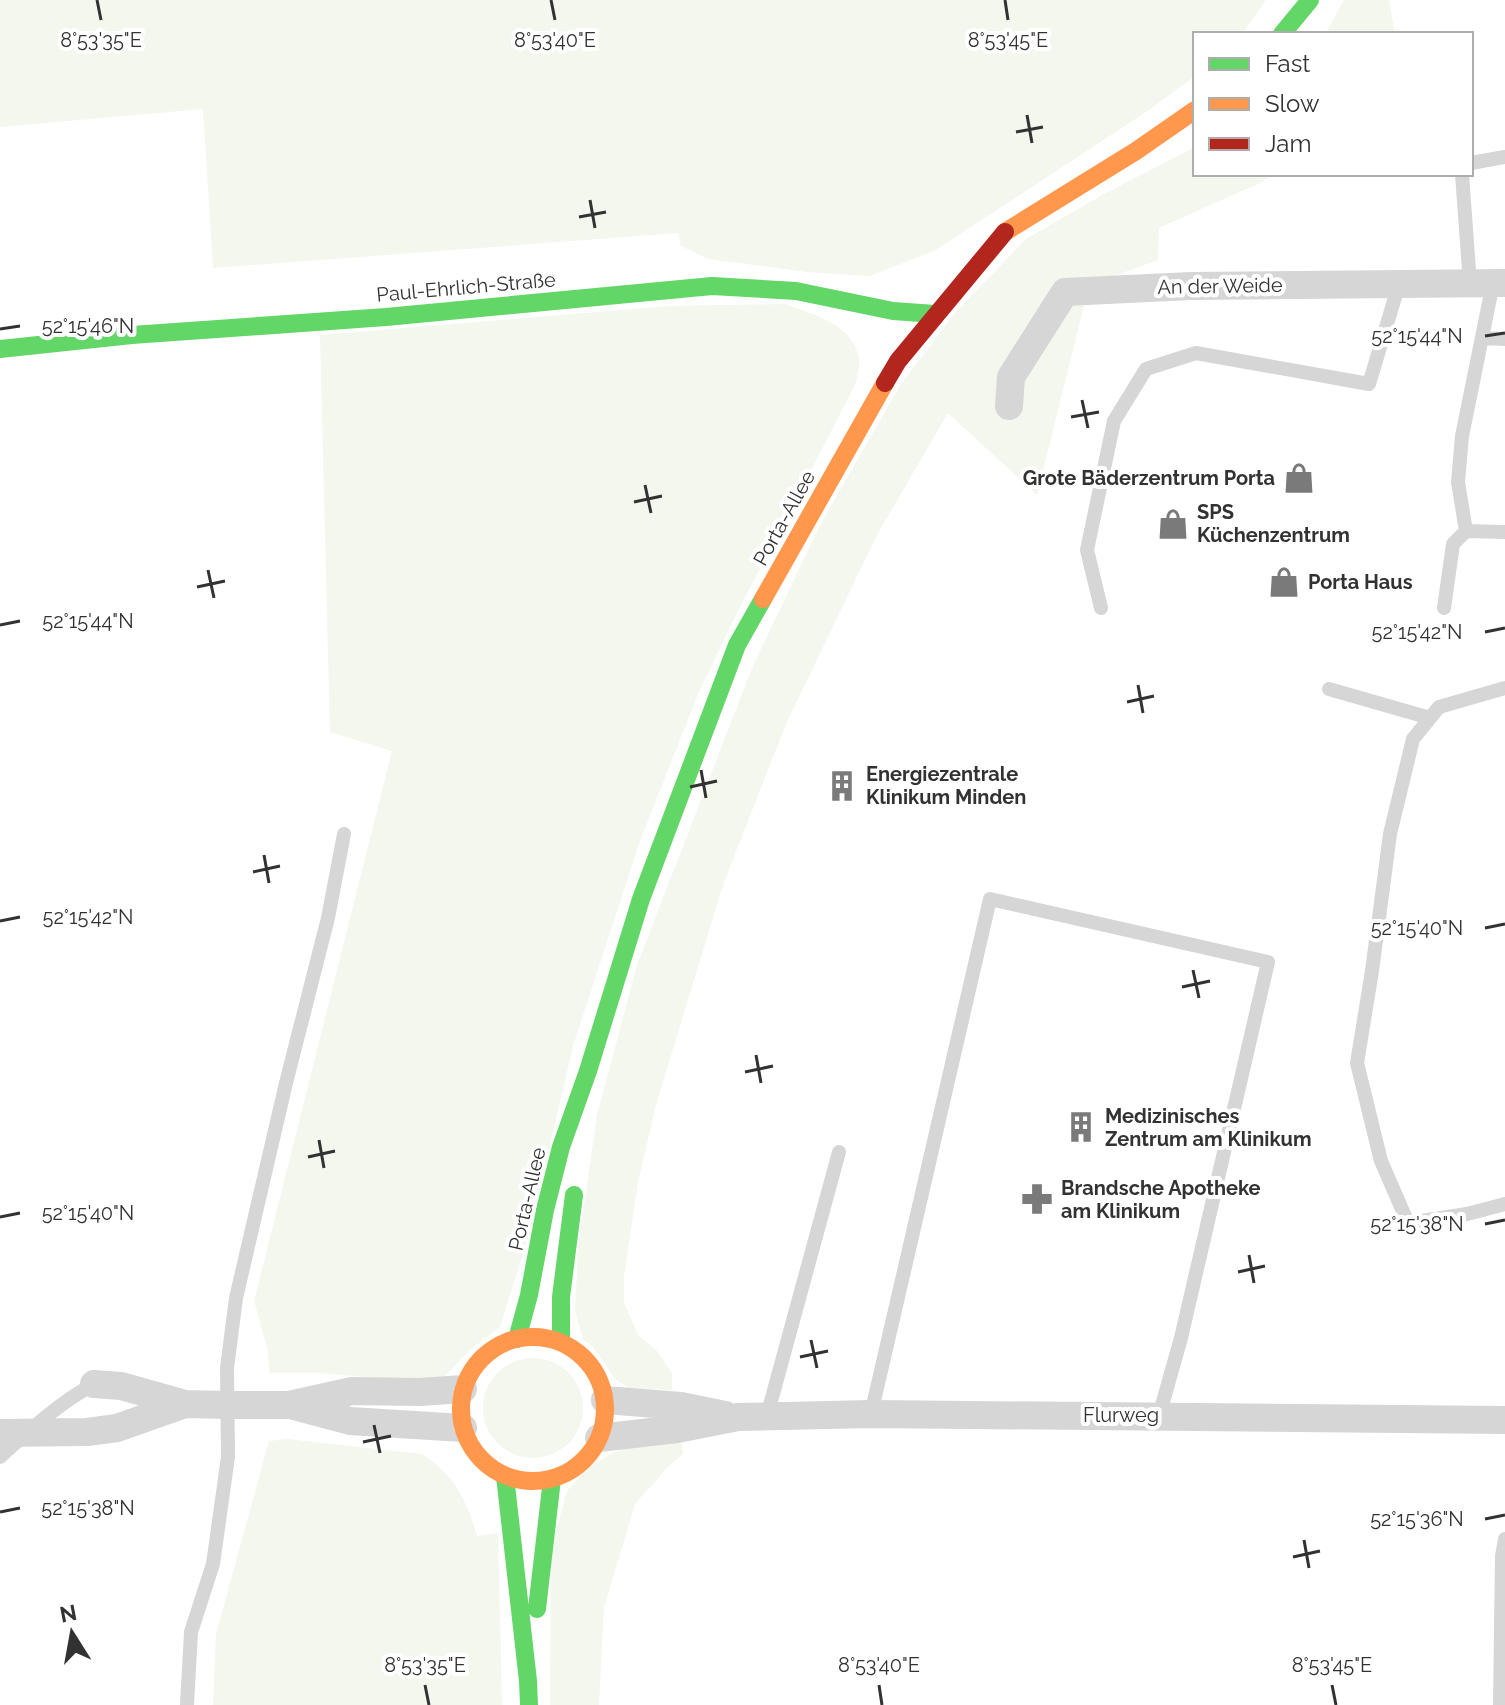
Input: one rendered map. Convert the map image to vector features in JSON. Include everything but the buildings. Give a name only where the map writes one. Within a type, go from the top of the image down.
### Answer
[{"type":"street","points":[[1284,32],[1308,2]]},
{"type":"street","name":"Porta-Allee","points":[[517,1339],[561,1147],[641,899],[737,645],[898,361],[1004,233],[1136,151],[1193,111]]},
{"type":"street","name":"An der Weide","points":[[1009,406],[1011,377],[1065,292],[1191,286],[1489,283]]},
{"type":"street","name":"Paul-Ehrlich-Straße","points":[[0,349],[712,286],[796,291],[893,311],[935,314]]},
{"type":"street","name":"Porta-Allee","points":[[581,1148],[588,1071]]},
{"type":"street","points":[[561,1342],[561,1297],[576,1179]]},
{"type":"street","points":[[539,1337],[561,1342],[591,1365],[600,1382],[605,1400],[605,1420],[599,1438],[588,1456],[571,1470],[552,1479],[520,1480],[505,1476],[487,1464],[472,1448],[463,1428],[463,1389],[483,1357],[499,1345],[539,1337]]},
{"type":"street","points":[[94,1384],[121,1386],[185,1404],[227,1405],[289,1405],[352,1391],[463,1389]]},
{"type":"street","name":"Flurweg","points":[[605,1400],[681,1406],[738,1417]]},
{"type":"street","points":[[13,1433],[87,1432],[117,1428],[185,1404]]},
{"type":"street","points":[[289,1405],[350,1421],[463,1428]]},
{"type":"street","name":"Flurweg","points":[[599,1438],[677,1429],[738,1417],[767,1416],[871,1414],[1505,1420]]},
{"type":"street","points":[[505,1476],[529,1705]]},
{"type":"street","points":[[528,1681],[552,1479]]},
{"type":"lane","points":[[1473,163],[1505,157]]},
{"type":"lane","points":[[1462,176],[1489,283],[1459,467],[1458,482],[1466,531]]},
{"type":"lane","points":[[1101,608],[1087,550],[1114,421],[1146,369],[1196,353],[1369,384],[1399,284]]},
{"type":"lane","points":[[1482,338],[1505,339]]},
{"type":"lane","points":[[1444,608],[1453,544],[1466,531],[1505,532]]},
{"type":"lane","points":[[1505,688],[1439,707],[1413,739],[1390,834],[1357,1063],[1381,1161],[1408,1223],[1467,1214],[1505,1204]]},
{"type":"lane","points":[[1329,689],[1430,718]]},
{"type":"lane","points":[[187,1705],[191,1632],[213,1564],[228,1457],[227,1368],[236,1298],[328,918],[344,834]]},
{"type":"lane","points":[[871,1414],[990,899],[1268,962],[1181,1338],[1159,1416]]},
{"type":"lane","points":[[767,1416],[839,1152]]},
{"type":"lane","points":[[0,1457],[13,1433],[94,1384]]},
{"type":"lane","points":[[1500,1705],[1502,1556],[1505,1539]]},
{"type":"shaded area","points":[[0,0],[1266,0],[1243,32],[1193,32],[1193,77],[1149,110],[936,250],[870,276],[807,272],[708,259],[681,246],[678,233],[213,268],[203,109],[0,127]]},
{"type":"shaded area","points":[[1344,0],[1389,0],[1395,32],[1326,32]]},
{"type":"shaded area","points":[[1193,148],[1193,176],[1270,176],[1159,228],[1158,260],[1089,285],[1037,495],[948,413],[877,535],[786,724],[723,885],[656,1105],[638,1182],[624,1276],[624,1303],[638,1335],[657,1351],[672,1373],[672,1390],[629,1388],[615,1379],[593,1347],[583,1339],[575,1311],[578,1248],[597,1115],[637,965],[752,668],[819,527],[901,384],[955,313],[1026,239]]},
{"type":"shaded area","points":[[785,304],[830,322],[849,337],[859,358],[856,383],[699,692],[641,838],[573,1046],[531,1228],[500,1327],[470,1350],[444,1377],[430,1382],[317,1373],[269,1373],[268,1351],[254,1301],[392,751],[330,732],[320,335],[669,306]]},
{"type":"shaded area","points":[[533,1358],[552,1362],[568,1373],[579,1389],[583,1408],[579,1427],[568,1443],[552,1454],[533,1458],[514,1454],[498,1443],[487,1427],[483,1408],[487,1389],[498,1373],[514,1362]]},
{"type":"shaded area","points":[[287,1439],[422,1454],[443,1471],[458,1489],[477,1536],[498,1533],[502,1705],[213,1705],[216,1634],[269,1441]]},
{"type":"shaded area","points":[[681,1440],[683,1454],[635,1504],[604,1608],[599,1705],[550,1705],[551,1549],[567,1491],[588,1468],[612,1453],[635,1445]]},
{"type":"traffic: fast","points":[[1284,32],[1310,0]]},
{"type":"traffic: fast","points":[[0,349],[712,286],[796,291],[893,311],[935,314]]},
{"type":"traffic: fast","points":[[517,1339],[561,1147],[641,899],[737,645],[763,599]]},
{"type":"traffic: fast","points":[[561,1342],[561,1297],[574,1195]]},
{"type":"traffic: fast","points":[[505,1476],[529,1705]]},
{"type":"traffic: fast","points":[[537,1609],[552,1479]]},
{"type":"traffic: slow","points":[[1005,232],[1136,151],[1193,111]]},
{"type":"traffic: slow","points":[[763,599],[885,383]]},
{"type":"traffic: slow","points":[[533,1337],[560,1343],[584,1358],[599,1382],[605,1409],[599,1436],[584,1460],[560,1475],[533,1481],[506,1475],[482,1460],[467,1436],[461,1409],[467,1382],[482,1358],[506,1343],[533,1337]]},
{"type":"traffic: jam","points":[[885,383],[898,361],[1005,232]]},
{"type":"place","name":"Grote Bäderzentrum Porta","points":[[1299,478]]},
{"type":"place","name":"SPS Küchenzentrum","points":[[1173,524]]},
{"type":"place","name":"Porta Haus","points":[[1284,582]]},
{"type":"place","name":"Energiezentrale Klinikum Minden","points":[[842,786]]},
{"type":"place","name":"Medizinisches Zentrum am Klinikum","points":[[1081,1127]]},
{"type":"place","name":"Brandsche Apotheke am Klinikum","points":[[1037,1199]]}]
